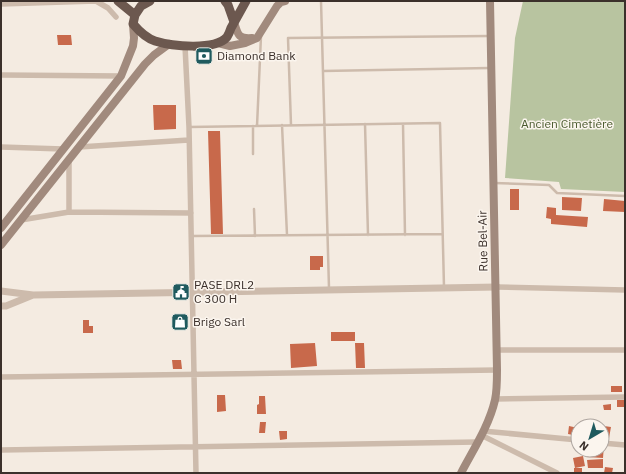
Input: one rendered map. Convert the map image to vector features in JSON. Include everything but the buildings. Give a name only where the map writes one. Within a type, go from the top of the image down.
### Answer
[{"type":"highway","points":[[118,1],[134,19],[141,32],[148,37],[170,44],[185,46],[218,43],[227,37],[246,1]]},
{"type":"highway","points":[[134,19],[141,6],[150,1]]},
{"type":"highway","points":[[225,1],[234,22]]},
{"type":"main road","points":[[218,43],[230,46],[245,43],[259,35],[276,6],[285,1]]},
{"type":"main road","name":"Rue Bel-Air","points":[[461,473],[481,436],[495,399],[497,370],[497,287],[490,1]]},
{"type":"main road","points":[[1,228],[121,76],[133,46],[134,19]]},
{"type":"main road","points":[[234,22],[237,33],[242,38],[259,35]]},
{"type":"main road","points":[[1,245],[145,64],[154,55],[170,44]]},
{"type":"street","points":[[1,4],[96,1],[108,8],[116,17]]},
{"type":"street","points":[[185,46],[189,127],[196,473]]},
{"type":"street","points":[[1,75],[121,76]]},
{"type":"street","points":[[79,147],[189,140]]},
{"type":"street","points":[[1,146],[63,149]]},
{"type":"street","points":[[69,159],[69,212]]},
{"type":"street","points":[[20,220],[69,212],[191,213]]},
{"type":"street","points":[[1,291],[33,295],[497,287],[625,290]]},
{"type":"street","points":[[1,306],[6,306],[33,295]]},
{"type":"street","points":[[497,350],[625,350]]},
{"type":"street","points":[[1,377],[497,370]]},
{"type":"street","points":[[495,399],[625,397]]},
{"type":"street","points":[[481,436],[557,473]]},
{"type":"street","points":[[1,450],[196,447],[481,436],[570,440]]},
{"type":"street","points":[[610,444],[625,445]]},
{"type":"lane","points":[[321,1],[329,291]]},
{"type":"lane","points":[[257,126],[259,35]]},
{"type":"lane","points":[[291,125],[288,38],[491,36]]},
{"type":"lane","points":[[323,71],[492,68]]},
{"type":"lane","points":[[365,124],[368,235]]},
{"type":"lane","points":[[403,124],[405,234]]},
{"type":"lane","points":[[189,127],[440,124],[444,288]]},
{"type":"lane","points":[[282,125],[287,236]]},
{"type":"lane","points":[[253,126],[253,154]]},
{"type":"lane","points":[[494,183],[549,185],[557,193],[625,196]]},
{"type":"lane","points":[[254,210],[255,236]]},
{"type":"lane","points":[[191,236],[442,234]]},
{"type":"green space","name":"Ancien Cimetière","points":[[523,1],[625,2],[625,192],[561,189],[559,182],[505,178],[515,38]]},
{"type":"place","name":"Diamond Bank","points":[[204,56]]},
{"type":"place","name":"PASE DRL2 C 300 H","points":[[181,292]]},
{"type":"place","name":"Brigo Sarl","points":[[180,322]]}]
